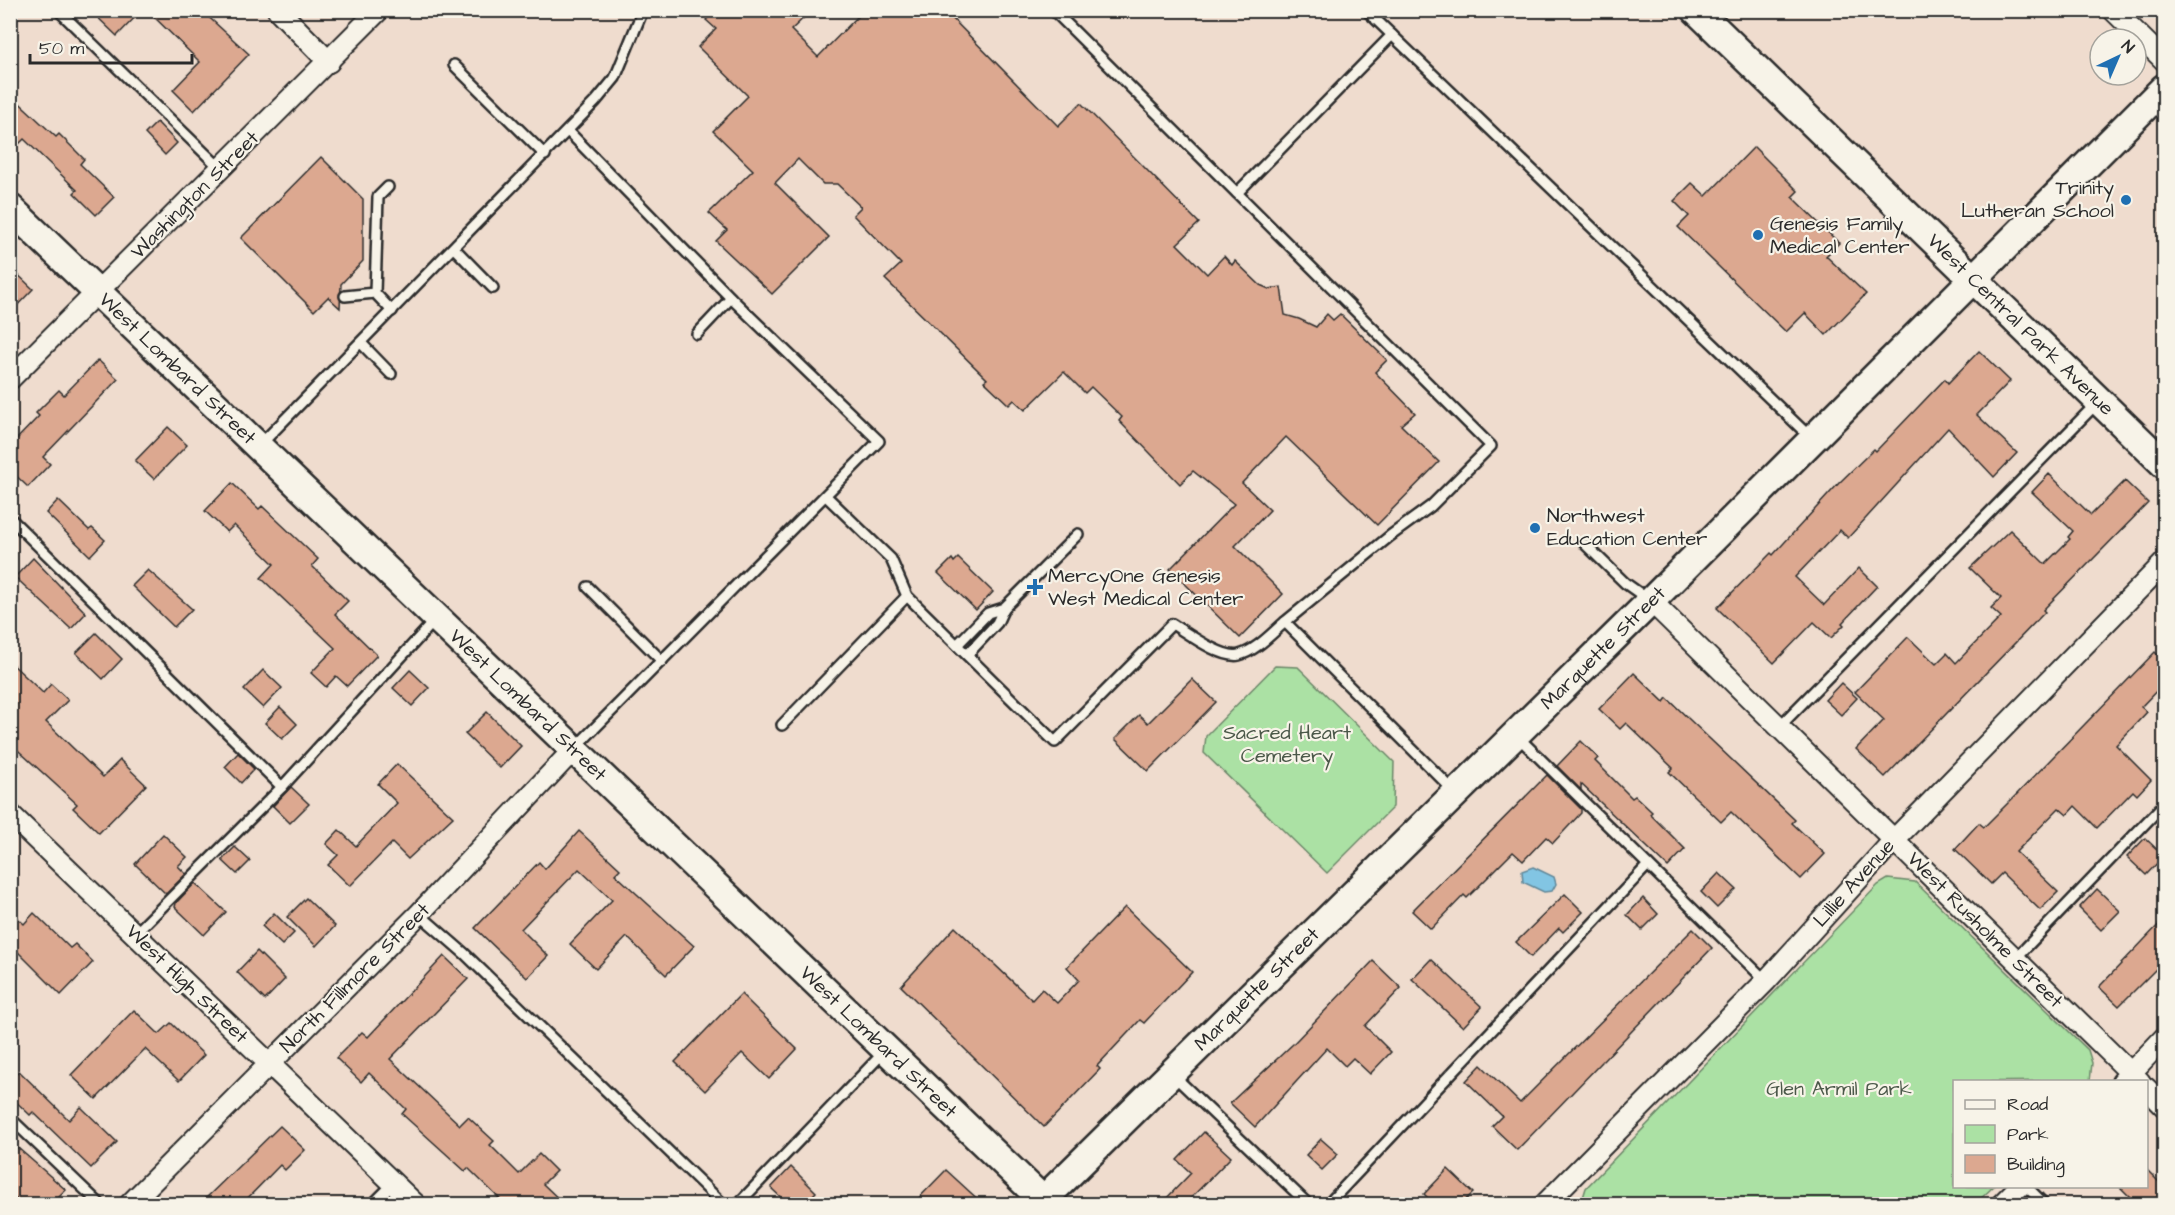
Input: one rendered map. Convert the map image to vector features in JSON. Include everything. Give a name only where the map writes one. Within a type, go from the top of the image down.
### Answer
[{"type":"street","points":[[278,10],[329,62]]},
{"type":"street","name":"Washington Street","points":[[10,379],[380,10]]},
{"type":"street","name":"West Central Park Avenue","points":[[1696,10],[2164,464]]},
{"type":"street","points":[[2113,10],[2164,60]]},
{"type":"street","name":"Marquette Street","points":[[1043,1203],[1171,1072],[1651,601],[2164,88]]},
{"type":"street","name":"West Lombard Street","points":[[10,208],[575,748],[1043,1203]]},
{"type":"street","name":"Lillie Avenue","points":[[1545,1204],[1767,981],[1894,840],[2164,563]]},
{"type":"street","name":"West Rusholme Street","points":[[1651,601],[2015,958],[2131,1079]]},
{"type":"street","name":"North Fillmore Street","points":[[130,1204],[419,914],[575,748]]},
{"type":"street","name":"West High Street","points":[[10,814],[415,1204]]},
{"type":"street","points":[[2131,1079],[2164,1038]]},
{"type":"street","points":[[2148,1090],[2164,1106]]},
{"type":"street","points":[[2002,1204],[2018,1188]]},
{"type":"lane","points":[[58,10],[221,169]]},
{"type":"lane","points":[[259,446],[545,155],[615,78],[643,10]]},
{"type":"lane","points":[[826,496],[891,559],[907,596],[1055,742],[1172,624],[1210,647],[1237,656],[1251,650],[1390,536],[1431,506],[1491,446],[1053,10]]},
{"type":"lane","points":[[1366,10],[1813,440]]},
{"type":"lane","points":[[1236,192],[1392,35]]},
{"type":"lane","points":[[454,65],[545,155]]},
{"type":"lane","points":[[568,131],[731,298],[879,441],[575,748]]},
{"type":"lane","points":[[388,187],[378,197],[375,293],[392,311]]},
{"type":"lane","points":[[454,248],[493,288]]},
{"type":"lane","points":[[345,296],[375,293]]},
{"type":"lane","points":[[697,334],[731,298]]},
{"type":"lane","points":[[361,343],[391,374]]},
{"type":"lane","points":[[1778,728],[2099,401]]},
{"type":"lane","points":[[10,518],[282,787]]},
{"type":"lane","points":[[967,655],[998,623],[1004,608],[1078,534]]},
{"type":"lane","points":[[1585,544],[1625,583],[1651,601]]},
{"type":"lane","points":[[588,587],[662,661]]},
{"type":"lane","points":[[782,725],[907,596]]},
{"type":"lane","points":[[957,645],[988,613],[1004,608]]},
{"type":"lane","points":[[135,934],[282,787],[438,617]]},
{"type":"lane","points":[[1285,622],[1455,793]]},
{"type":"lane","points":[[1515,735],[1767,981]]},
{"type":"lane","points":[[2015,958],[2164,804]]},
{"type":"lane","points":[[1328,1204],[1648,865]]},
{"type":"lane","points":[[419,914],[465,954],[723,1204]]},
{"type":"lane","points":[[738,1204],[886,1049]]},
{"type":"lane","points":[[1171,1072],[1308,1204]]},
{"type":"lane","points":[[10,1118],[100,1204]]},
{"type":"lane","points":[[373,1204],[393,1184]]},
{"type":"lane","points":[[2028,1188],[2044,1204]]},
{"type":"green space","name":"Sacred Heart Cemetery","points":[[1275,666],[1298,667],[1394,762],[1393,807],[1327,873],[1204,753],[1206,736]]},
{"type":"green space","name":"Glen Armil Park","points":[[1888,879],[1915,882],[2088,1050],[2092,1063],[2090,1080],[1953,1080],[1953,1188],[1992,1188],[1975,1204],[1581,1204],[1586,1188],[1878,885]]},
{"type":"water","points":[[1533,867],[1554,877],[1556,884],[1552,891],[1544,892],[1523,882],[1522,871]]},
{"type":"building","points":[[90,10],[142,10],[117,36]]},
{"type":"building","points":[[147,10],[201,10],[249,54],[194,111],[173,90],[200,62]]},
{"type":"building","points":[[715,10],[812,10],[791,30],[818,57],[864,10],[944,10],[1058,126],[1081,103],[1199,223],[1177,244],[1207,274],[1224,256],[1232,265],[1235,261],[1260,285],[1269,289],[1281,287],[1285,315],[1316,327],[1327,314],[1333,320],[1340,314],[1387,360],[1375,372],[1415,413],[1401,425],[1439,462],[1377,525],[1286,437],[1242,483],[1270,510],[1235,546],[1283,594],[1240,638],[1170,569],[1234,504],[1193,471],[1180,484],[1119,421],[1122,417],[1091,387],[1085,393],[1064,372],[1025,410],[1014,400],[1009,405],[984,381],[987,379],[885,279],[901,264],[853,215],[861,207],[837,184],[823,184],[798,159],[775,183],[829,237],[772,294],[716,241],[727,230],[709,213],[753,170],[713,131],[748,96],[698,47],[716,29],[706,20]]},
{"type":"building","points":[[10,94],[56,137],[59,134],[84,159],[80,164],[114,197],[96,215],[74,193],[77,190],[24,139],[19,144],[10,135]]},
{"type":"building","points":[[157,122],[177,143],[165,155],[145,134]]},
{"type":"building","name":"Genesis Family Medical Center","points":[[1754,147],[1798,191],[1792,197],[1839,243],[1826,256],[1866,294],[1826,335],[1805,313],[1786,332],[1678,227],[1689,216],[1674,201],[1692,183],[1706,196]]},
{"type":"building","points":[[321,157],[363,199],[363,261],[341,284],[340,308],[328,297],[314,311],[241,238]]},
{"type":"building","points":[[10,267],[33,289],[10,313]]},
{"type":"building","points":[[1979,351],[2010,381],[1977,415],[2017,453],[1994,477],[1948,428],[1848,538],[1840,530],[1795,577],[1824,605],[1859,568],[1877,586],[1831,638],[1814,622],[1774,663],[1717,608],[1771,553],[1773,555],[1839,483],[1874,449],[1876,451],[1945,379],[1948,383]]},
{"type":"building","points":[[98,360],[118,379],[43,457],[50,464],[28,487],[10,470],[10,446],[39,416],[36,413],[59,390],[64,395]]},
{"type":"building","points":[[168,427],[187,445],[154,479],[135,461]]},
{"type":"building","points":[[2049,474],[2091,515],[2125,481],[2148,503],[1885,777],[1856,749],[1884,720],[1855,692],[1908,637],[1936,664],[1947,653],[1956,663],[2001,617],[1991,608],[2001,598],[1970,568],[2010,530],[2045,564],[2070,539],[2068,537],[2073,531],[2032,492]]},
{"type":"building","points":[[232,483],[259,509],[262,506],[318,559],[312,566],[348,601],[335,614],[377,655],[347,686],[336,676],[326,687],[311,673],[335,648],[261,578],[274,564],[234,525],[227,532],[205,511]]},
{"type":"building","points":[[58,500],[89,530],[92,528],[105,540],[90,556],[46,513]]},
{"type":"building","points":[[33,558],[86,613],[71,629],[15,577]]},
{"type":"building","points":[[958,558],[993,592],[976,610],[938,573],[952,559],[954,562]]},
{"type":"building","points":[[148,570],[192,609],[174,627],[132,586]]},
{"type":"building","points":[[96,633],[122,659],[103,679],[76,653]]},
{"type":"building","points":[[2155,652],[2164,661],[2164,683],[2141,707],[2147,712],[2116,745],[2151,780],[2137,795],[2133,791],[2097,828],[2075,806],[2067,815],[2059,808],[2016,852],[2058,892],[2040,910],[2002,873],[1991,884],[1955,849],[1979,823],[1984,827]]},
{"type":"building","points":[[10,662],[43,693],[51,684],[68,700],[46,722],[103,777],[120,760],[146,785],[99,833],[73,808],[77,804],[10,743]]},
{"type":"building","points":[[263,670],[282,688],[263,708],[244,690]]},
{"type":"building","points":[[410,670],[429,688],[412,706],[393,688]]},
{"type":"building","points":[[1634,673],[1664,702],[1667,698],[1795,820],[1792,823],[1825,854],[1801,879],[1731,812],[1721,822],[1669,772],[1673,768],[1626,723],[1620,729],[1599,709]]},
{"type":"building","points":[[1192,679],[1216,702],[1148,771],[1115,739],[1139,715],[1148,723]]},
{"type":"building","points":[[1841,683],[1857,698],[1841,715],[1825,700]]},
{"type":"building","points":[[280,707],[297,724],[282,739],[265,723]]},
{"type":"building","points":[[487,712],[521,746],[500,768],[465,734]]},
{"type":"building","points":[[1581,741],[1598,758],[1595,761],[1632,798],[1635,796],[1652,812],[1650,814],[1685,849],[1668,867],[1581,784],[1581,790],[1557,766]]},
{"type":"building","points":[[238,753],[254,769],[241,783],[225,767]]},
{"type":"building","points":[[397,764],[453,817],[408,859],[392,843],[350,886],[328,865],[338,855],[326,844],[339,830],[356,846],[397,803],[378,784]]},
{"type":"building","points":[[1547,775],[1581,809],[1581,813],[1553,843],[1546,837],[1523,861],[1513,852],[1467,898],[1464,895],[1431,929],[1412,911]]},
{"type":"building","points":[[291,787],[309,804],[290,823],[273,806]]},
{"type":"building","points":[[579,831],[620,869],[615,874],[694,946],[666,975],[627,937],[596,969],[570,944],[612,900],[579,869],[521,929],[548,956],[527,978],[475,928],[539,862],[545,869]]},
{"type":"building","points":[[163,834],[187,857],[178,866],[186,874],[166,894],[135,864]]},
{"type":"building","points":[[2145,838],[2164,856],[2146,875],[2127,857]]},
{"type":"building","points":[[235,847],[250,861],[237,874],[222,860]]},
{"type":"building","points":[[1719,873],[1736,889],[1717,908],[1701,892]]},
{"type":"building","points":[[195,883],[226,912],[204,935],[175,907]]},
{"type":"building","points":[[2097,889],[2120,911],[2101,930],[2079,908]]},
{"type":"building","points":[[1565,894],[1583,912],[1563,932],[1559,928],[1531,957],[1516,942]]},
{"type":"building","points":[[306,898],[335,926],[316,946],[287,917]]},
{"type":"building","points":[[1643,898],[1658,914],[1642,930],[1627,915]]},
{"type":"building","points":[[1125,907],[1192,972],[1144,1023],[1140,1020],[1097,1066],[1100,1069],[1044,1127],[901,986],[955,927],[1032,1000],[1042,989],[1057,1003],[1079,980],[1067,967]]},
{"type":"building","points":[[10,911],[24,924],[34,913],[70,948],[75,944],[93,962],[61,995],[10,944]]},
{"type":"building","points":[[274,913],[294,933],[282,945],[262,926]]},
{"type":"building","points":[[2164,919],[2164,961],[2119,1006],[2099,987]]},
{"type":"building","points":[[1693,929],[1712,948],[1517,1150],[1492,1126],[1502,1116],[1466,1081],[1481,1065],[1520,1103]]},
{"type":"building","points":[[257,951],[285,979],[265,1000],[237,972]]},
{"type":"building","points":[[444,956],[468,979],[390,1059],[460,1125],[468,1117],[494,1141],[490,1145],[519,1174],[539,1154],[556,1171],[543,1184],[564,1204],[505,1204],[468,1168],[465,1171],[402,1114],[406,1109],[369,1073],[361,1082],[336,1058],[362,1032],[368,1037]]},
{"type":"building","points":[[1431,959],[1482,1007],[1463,1027],[1412,979]]},
{"type":"building","points":[[1373,961],[1401,988],[1365,1026],[1391,1052],[1370,1074],[1353,1058],[1345,1066],[1327,1048],[1255,1127],[1230,1103],[1293,1044]]},
{"type":"building","points":[[741,994],[797,1049],[769,1079],[742,1053],[705,1091],[675,1062]]},
{"type":"building","points":[[134,1010],[159,1034],[171,1023],[204,1055],[179,1081],[145,1049],[96,1099],[71,1075]]},
{"type":"building","points":[[19,1071],[69,1120],[81,1107],[117,1142],[91,1168],[33,1112],[30,1115],[10,1096],[10,1079]]},
{"type":"building","points":[[280,1126],[305,1150],[285,1170],[280,1165],[242,1204],[200,1204]]},
{"type":"building","points":[[1204,1132],[1231,1157],[1185,1204],[1161,1204],[1191,1173],[1177,1160]]},
{"type":"building","points":[[1321,1139],[1338,1154],[1322,1170],[1306,1155]]},
{"type":"building","points":[[10,1141],[66,1190],[52,1204],[22,1204],[10,1193]]},
{"type":"building","points":[[791,1167],[816,1192],[804,1204],[788,1204],[771,1188]]},
{"type":"building","points":[[1448,1169],[1473,1193],[1461,1204],[1434,1204],[1424,1194]]},
{"type":"building","points":[[946,1170],[983,1204],[913,1204]]},
{"type":"building","points":[[2148,1171],[2164,1187],[2164,1199],[2159,1204],[2137,1204],[2121,1188],[2148,1188]]},
{"type":"place","name":"Trinity Lutheran School","points":[[2126,200]]},
{"type":"place","name":"Genesis Family Medical Center","points":[[1758,235]]},
{"type":"place","name":"Northwest Education Center","points":[[1535,528]]},
{"type":"place","name":"MercyOne Genesis West Medical Center","points":[[1035,587]]}]
